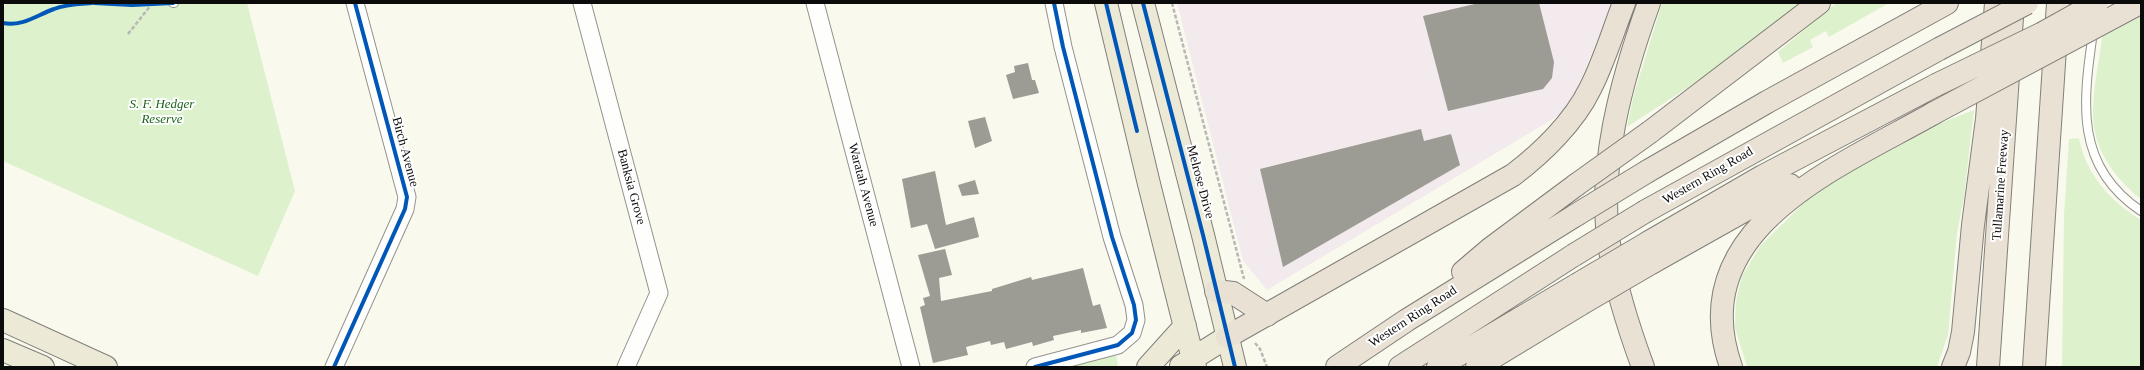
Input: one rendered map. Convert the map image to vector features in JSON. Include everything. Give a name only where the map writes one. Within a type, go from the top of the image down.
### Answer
[{"type":"highway","points":[[1228,337],[1259,309],[1513,175],[1530,162],[1571,118],[1590,90],[1624,3]]},
{"type":"highway","points":[[1643,367],[1629,328],[1609,250],[1607,210],[1608,168],[1616,116],[1626,75],[1649,3]]},
{"type":"highway","points":[[1407,320],[1490,249],[1650,132],[1819,3]]},
{"type":"highway","points":[[1953,367],[1959,352],[1965,313],[1973,225],[1987,120],[1996,3]]},
{"type":"highway","name":"Tullamarine Freeway","points":[[1988,367],[2013,3]]},
{"type":"highway","name":"Western Ring Road","points":[[1400,367],[1574,255],[1646,211],[1767,142],[2027,3]]},
{"type":"highway","points":[[2034,367],[2058,3]]},
{"type":"highway","points":[[1651,252],[1934,113],[2140,3]]},
{"type":"highway","name":"Western Ring Road","points":[[1336,367],[1407,320],[1648,171],[1767,102],[1943,5]]},
{"type":"highway","points":[[1438,367],[1580,294],[1651,252],[1763,176],[1936,85],[2096,9]]},
{"type":"highway","points":[[1731,367],[1723,340],[1722,312],[1728,279],[1735,260],[1744,244],[1770,214],[1799,191],[1934,113]]},
{"type":"highway","points":[[1216,291],[1233,293],[1259,309]]},
{"type":"highway","points":[[1477,367],[1580,294]]},
{"type":"main road","points":[[1106,3],[1149,184],[1185,326],[1189,364],[1228,337]]},
{"type":"main road","name":"Melrose Drive","points":[[1142,3],[1203,235],[1235,367]]},
{"type":"main road","points":[[3,320],[106,367]]},
{"type":"main road","points":[[1148,367],[1185,326]]},
{"type":"main road","points":[[3,350],[43,367]]},
{"type":"street","name":"Birch Avenue","points":[[334,367],[405,209],[407,197],[355,3]]},
{"type":"street","name":"Banksia Grove","points":[[582,3],[659,293],[626,367]]},
{"type":"street","name":"Waratah Avenue","points":[[815,3],[911,367]]},
{"type":"street","points":[[1035,367],[1118,345],[1129,338],[1136,320],[1134,305],[1112,237],[1063,47],[1054,3]]},
{"type":"lane","points":[[2096,9],[2086,79],[2085,118],[2088,137],[2098,164],[2105,177],[2123,197],[2141,211]]},
{"type":"path","points":[[145,5],[174,3]]},
{"type":"path","points":[[1172,3],[1246,286],[1255,295],[1259,309]]},
{"type":"path","points":[[128,34],[151,5]]},
{"type":"shaded area","points":[[1177,3],[1613,3],[1568,110],[1267,290],[1243,261]]},
{"type":"green space","name":"S. F. Hedger Reserve","points":[[6,3],[247,3],[295,191],[258,276],[3,161],[3,10]]},
{"type":"green space","points":[[1662,3],[1803,3],[1759,41],[1627,127],[1634,94]]},
{"type":"green space","points":[[1836,3],[1889,3],[1829,37],[1826,31],[1810,40],[1813,47],[1783,63],[1778,52]]},
{"type":"green space","points":[[2141,16],[2141,199],[2119,178],[2101,151],[2093,122],[2093,110],[2102,37]]},
{"type":"green space","points":[[1974,110],[1964,197],[1957,233],[1948,335],[1937,367],[1747,367],[1735,328],[1736,301],[1742,276],[1761,245],[1810,197],[1877,154],[1933,126]]},
{"type":"green space","points":[[2079,138],[2082,151],[2093,175],[2120,205],[2141,220],[2141,367],[2062,367],[2064,215],[2069,139]]},
{"type":"green space","points":[[1116,354],[1118,367],[1068,367]]},
{"type":"building","points":[[1479,3],[1539,3],[1554,62],[1552,78],[1543,89],[1448,111],[1423,16]]},
{"type":"building","points":[[1028,63],[1032,80],[1035,80],[1039,93],[1013,99],[1006,75],[1015,72],[1014,66]]},
{"type":"building","points":[[985,117],[992,141],[975,148],[968,121]]},
{"type":"building","points":[[1421,129],[1424,141],[1451,134],[1460,165],[1283,267],[1260,169]]},
{"type":"building","points":[[935,171],[946,225],[974,217],[979,237],[935,249],[927,224],[911,228],[902,179]]},
{"type":"building","points":[[975,180],[979,194],[962,196],[958,185]]},
{"type":"building","points":[[945,249],[952,275],[939,278],[941,301],[992,291],[992,289],[1031,277],[1032,280],[1083,268],[1093,306],[1100,304],[1107,328],[1081,333],[1081,330],[1053,336],[1054,340],[1033,346],[1032,342],[1006,349],[1004,342],[991,345],[990,341],[966,347],[968,355],[933,363],[920,307],[925,305],[923,298],[930,296],[918,255]]},
{"type":"cycle path","points":[[3,23],[10,24],[23,22],[63,6],[92,3]]},
{"type":"cycle path","points":[[94,3],[132,5],[173,3]]},
{"type":"cycle path","points":[[334,367],[405,209],[407,197],[355,3]]},
{"type":"cycle path","points":[[1035,367],[1118,345],[1132,333],[1136,320],[1134,305],[1112,237],[1063,47],[1054,3]]},
{"type":"cycle path","points":[[1106,3],[1137,131]]},
{"type":"cycle path","points":[[1143,3],[1203,235],[1235,367]]}]
